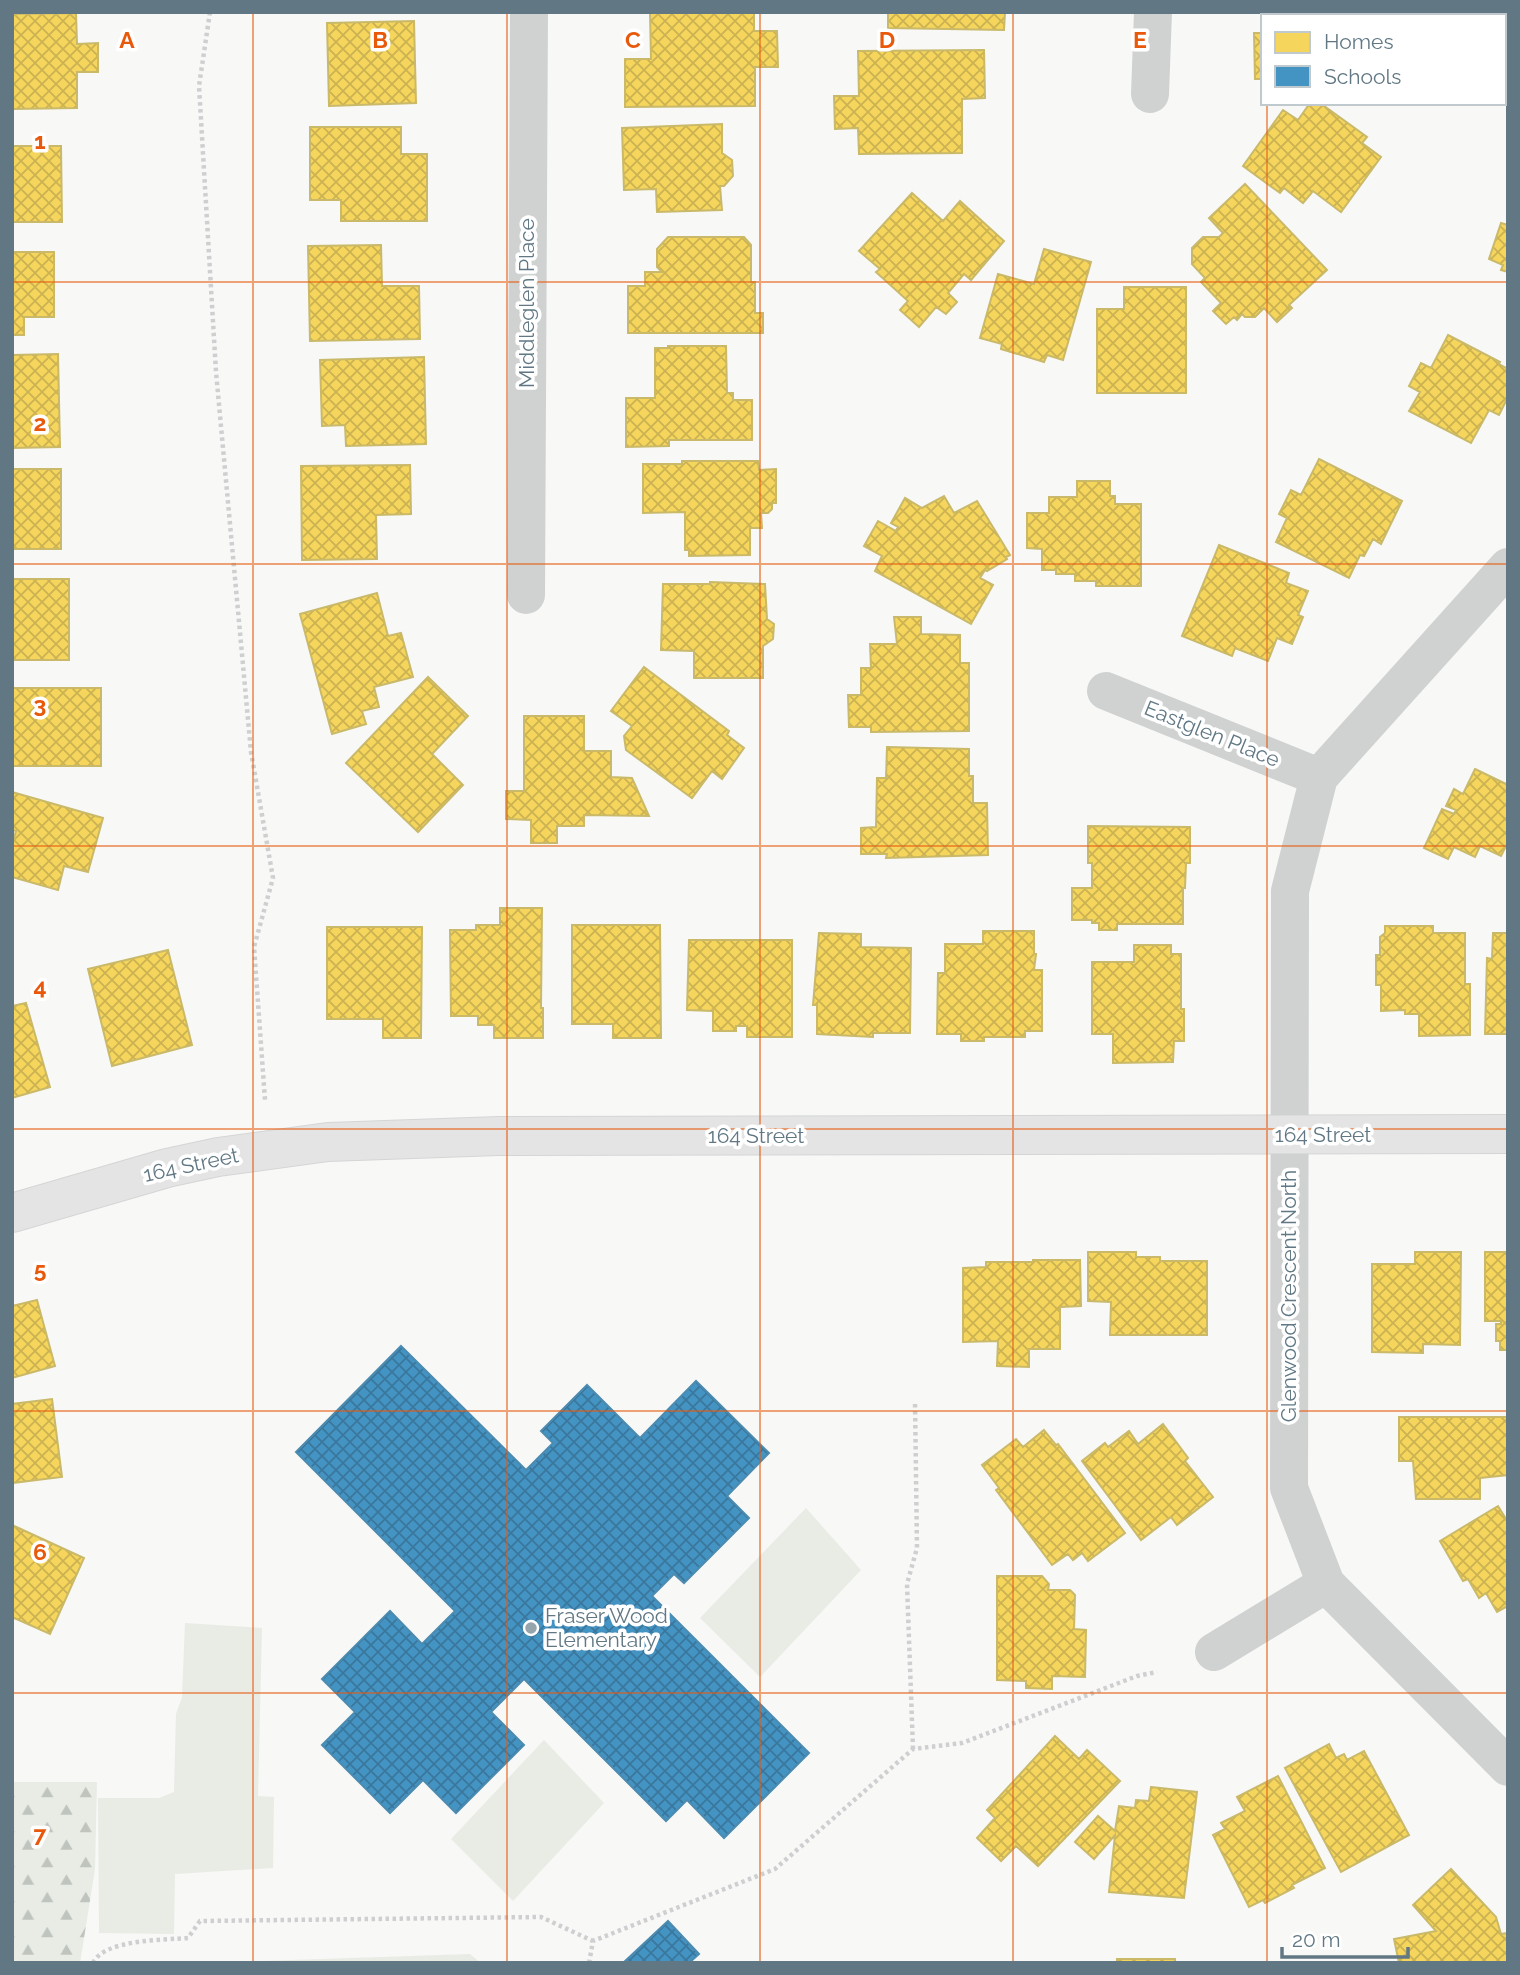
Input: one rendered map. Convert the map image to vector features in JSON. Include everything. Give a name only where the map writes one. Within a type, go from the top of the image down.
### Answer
[{"type":"street","name":"Middleglen Place","points":[[526,595],[529,12]]},
{"type":"street","points":[[1150,94],[1153,12]]},
{"type":"street","name":"Glenwood Crescent North","points":[[1508,567],[1319,777],[1290,891],[1289,1135],[1289,1488],[1326,1584],[1508,1768]]},
{"type":"street","name":"Eastglen Place","points":[[1105,691],[1319,777]]},
{"type":"street","name":"164 Street","points":[[12,1213],[167,1168],[230,1155],[328,1142],[499,1136],[1508,1134]]},
{"type":"street","points":[[1214,1652],[1326,1584]]},
{"type":"path","points":[[210,12],[199,86],[216,372],[251,752],[273,878],[254,947],[265,1100]]},
{"type":"path","points":[[913,1749],[907,1584],[918,1548],[915,1402]]},
{"type":"path","points":[[93,1963],[96,1956],[117,1945],[188,1938],[200,1922],[541,1917],[593,1941],[775,1870],[913,1749],[962,1743],[1137,1676],[1157,1672]]},
{"type":"path","points":[[589,1963],[593,1941]]},
{"type":"green space","points":[[806,1508],[861,1570],[760,1677],[700,1618]]},
{"type":"green space","points":[[185,1623],[262,1628],[258,1796],[274,1797],[273,1868],[175,1874],[174,1934],[99,1933],[98,1798],[159,1798],[174,1792],[176,1714],[182,1697]]},
{"type":"green space","points":[[544,1740],[604,1803],[513,1901],[451,1839]]},
{"type":"green space","points":[[12,1782],[97,1782],[95,1869],[80,1963],[12,1963]]},
{"type":"green space","points":[[470,1954],[481,1963],[204,1963]]},
{"type":"building: Homes","points":[[650,12],[754,12],[754,31],[777,31],[778,67],[755,67],[755,106],[625,107],[625,59],[651,59]]},
{"type":"building: Homes","points":[[888,12],[1005,12],[1004,30],[888,28]]},
{"type":"building: Homes","points":[[1285,12],[1368,14],[1286,14]]},
{"type":"building: Homes","points":[[76,13],[77,44],[98,43],[98,72],[77,72],[77,108],[12,109],[12,14]]},
{"type":"building: Homes","points":[[414,21],[416,103],[329,106],[327,23]]},
{"type":"building: Homes","points":[[1254,33],[1261,33],[1261,79],[1255,79]]},
{"type":"building: Homes","points":[[984,50],[985,98],[962,99],[962,153],[859,154],[858,128],[835,129],[834,96],[859,96],[858,51]]},
{"type":"building: Homes","points":[[1309,105],[1323,105],[1367,137],[1362,143],[1381,157],[1341,212],[1313,191],[1303,203],[1284,188],[1280,193],[1243,166],[1283,110],[1298,120]]},
{"type":"building: Homes","points":[[722,124],[722,153],[732,160],[733,176],[724,186],[720,186],[722,210],[657,212],[656,189],[624,190],[622,128]]},
{"type":"building: Homes","points":[[310,127],[401,127],[401,154],[427,154],[427,221],[341,221],[341,200],[310,200]]},
{"type":"building: Homes","points":[[12,146],[61,146],[62,222],[12,222]]},
{"type":"building: Homes","points":[[1245,184],[1327,270],[1289,305],[1292,308],[1277,322],[1264,308],[1255,317],[1245,317],[1242,314],[1237,320],[1234,317],[1226,324],[1213,311],[1221,303],[1201,282],[1205,278],[1192,264],[1192,248],[1203,237],[1219,237],[1223,233],[1209,218]]},
{"type":"building: Homes","points":[[912,193],[943,221],[960,201],[1004,241],[971,280],[964,274],[948,293],[957,302],[946,314],[936,307],[919,327],[900,310],[908,301],[876,272],[880,269],[859,251]]},
{"type":"building: Homes","points":[[1501,223],[1508,225],[1508,272],[1501,270],[1503,265],[1489,259]]},
{"type":"building: Homes","points":[[668,237],[744,237],[751,245],[751,282],[755,282],[755,313],[763,313],[763,333],[628,333],[628,286],[645,286],[645,272],[662,272],[657,267],[657,249]]},
{"type":"building: Homes","points":[[381,245],[382,286],[419,286],[420,339],[310,341],[308,246]]},
{"type":"building: Homes","points":[[1044,249],[1091,262],[1063,360],[1047,355],[1044,362],[1001,349],[1002,344],[980,338],[998,274],[1034,284]]},
{"type":"building: Homes","points":[[12,252],[54,252],[54,317],[24,317],[24,335],[12,335]]},
{"type":"building: Homes","points":[[1124,287],[1186,287],[1186,393],[1097,393],[1097,309],[1124,309]]},
{"type":"building: Homes","points":[[1448,335],[1500,362],[1499,364],[1508,369],[1508,397],[1499,415],[1489,410],[1471,443],[1409,411],[1420,392],[1409,386],[1421,363],[1431,368]]},
{"type":"building: Homes","points":[[726,346],[727,393],[733,393],[733,400],[752,400],[752,440],[669,440],[669,446],[626,447],[626,398],[655,398],[655,348]]},
{"type":"building: Homes","points":[[58,354],[60,447],[12,448],[12,355]]},
{"type":"building: Homes","points":[[424,357],[426,444],[346,446],[345,425],[322,426],[320,360]]},
{"type":"building: Homes","points":[[1319,459],[1402,501],[1381,544],[1373,539],[1364,556],[1360,555],[1349,578],[1276,542],[1287,518],[1279,514],[1291,490],[1301,495]]},
{"type":"building: Homes","points":[[682,461],[758,461],[759,470],[776,469],[776,503],[772,503],[772,509],[768,513],[761,513],[762,528],[750,528],[750,555],[689,556],[689,550],[685,550],[685,512],[643,513],[643,464],[682,464]]},
{"type":"building: Homes","points":[[410,465],[411,514],[376,515],[377,559],[302,560],[301,466]]},
{"type":"building: Homes","points":[[12,469],[61,469],[61,549],[12,549]]},
{"type":"building: Homes","points":[[1077,481],[1110,481],[1110,496],[1115,496],[1115,504],[1141,504],[1141,586],[1096,586],[1096,581],[1075,581],[1075,574],[1056,574],[1056,570],[1042,570],[1042,549],[1027,548],[1027,513],[1049,513],[1049,497],[1077,497]]},
{"type":"building: Homes","points":[[944,496],[954,513],[977,501],[1010,555],[985,570],[980,578],[993,585],[971,624],[875,571],[882,556],[864,546],[878,521],[896,531],[898,527],[891,523],[905,498],[922,508]]},
{"type":"building: Homes","points":[[1219,545],[1289,573],[1286,583],[1308,591],[1298,615],[1303,617],[1292,644],[1277,638],[1268,661],[1235,648],[1232,656],[1182,636]]},
{"type":"building: Homes","points":[[12,579],[69,579],[69,660],[12,660]]},
{"type":"building: Homes","points":[[663,584],[765,584],[767,619],[774,624],[773,639],[763,646],[763,678],[694,678],[694,651],[661,650]]},
{"type":"building: Homes","points":[[377,593],[388,636],[401,633],[413,677],[374,687],[379,707],[362,711],[366,724],[332,734],[300,614]]},
{"type":"building: Homes","points":[[894,617],[921,617],[921,634],[960,635],[960,663],[969,663],[969,731],[871,732],[871,727],[849,727],[848,695],[861,695],[861,668],[871,668],[870,644],[897,644]]},
{"type":"building: Homes","points":[[644,667],[729,731],[727,735],[744,748],[722,779],[712,771],[692,798],[626,750],[624,736],[632,726],[611,711]]},
{"type":"building: Homes","points":[[428,677],[468,716],[432,754],[463,785],[418,832],[346,763]]},
{"type":"building: Homes","points":[[12,688],[101,688],[101,766],[12,766]]},
{"type":"building: Homes","points":[[524,716],[584,716],[584,751],[611,751],[611,777],[632,778],[649,816],[584,815],[584,826],[557,826],[557,843],[531,843],[531,820],[506,819],[506,791],[524,791]]},
{"type":"building: Homes","points":[[887,747],[969,749],[973,803],[987,803],[988,855],[886,858],[887,854],[861,854],[861,828],[876,827],[877,778],[886,778]]},
{"type":"building: Homes","points":[[1475,769],[1508,785],[1508,842],[1501,856],[1480,846],[1475,857],[1454,847],[1448,859],[1424,848],[1442,809],[1454,814],[1456,810],[1446,806],[1454,789],[1463,794]]},
{"type":"building: Homes","points":[[12,792],[103,818],[88,872],[64,866],[58,890],[12,877],[12,845],[16,831],[12,830]]},
{"type":"building: Homes","points":[[1088,826],[1190,827],[1190,863],[1186,863],[1183,888],[1183,924],[1117,924],[1117,930],[1099,930],[1099,923],[1092,923],[1092,920],[1072,920],[1072,888],[1092,888],[1092,863],[1088,863]]},
{"type":"building: Homes","points":[[500,908],[542,908],[543,1038],[494,1038],[494,1025],[478,1025],[478,1016],[451,1016],[450,930],[476,930],[476,925],[500,925]]},
{"type":"building: Homes","points":[[572,925],[660,925],[661,1038],[613,1038],[613,1024],[572,1024]]},
{"type":"building: Homes","points":[[1385,926],[1433,926],[1433,933],[1465,933],[1465,984],[1470,984],[1470,1035],[1419,1036],[1419,1014],[1405,1014],[1405,1010],[1381,1011],[1381,985],[1376,985],[1376,955],[1380,955],[1380,937],[1385,933]]},
{"type":"building: Homes","points":[[327,927],[422,927],[421,1038],[383,1038],[383,1019],[327,1019]]},
{"type":"building: Homes","points":[[983,931],[1034,931],[1034,970],[1042,970],[1042,1031],[1025,1031],[1025,1037],[984,1037],[984,1041],[961,1041],[961,1034],[937,1034],[938,973],[945,973],[945,944],[983,944]]},
{"type":"building: Homes","points":[[819,933],[861,934],[861,947],[911,948],[910,1033],[873,1033],[873,1037],[817,1034],[817,1005],[813,1005]]},
{"type":"building: Homes","points":[[1493,933],[1508,933],[1508,1034],[1485,1034],[1487,958],[1492,959]]},
{"type":"building: Homes","points":[[689,940],[792,940],[792,1037],[747,1037],[747,1026],[736,1026],[736,1031],[713,1031],[713,1011],[687,1010]]},
{"type":"building: Homes","points":[[1134,945],[1171,945],[1171,954],[1181,954],[1184,1041],[1174,1041],[1173,1062],[1113,1063],[1113,1034],[1092,1034],[1092,962],[1134,962]]},
{"type":"building: Homes","points":[[168,950],[192,1045],[112,1066],[88,969]]},
{"type":"building: Homes","points":[[26,1003],[50,1087],[12,1098],[12,1006]]},
{"type":"building: Homes","points":[[1088,1252],[1136,1252],[1136,1257],[1160,1257],[1160,1261],[1207,1261],[1207,1335],[1110,1335],[1111,1302],[1088,1301]]},
{"type":"building: Homes","points":[[1415,1252],[1461,1252],[1460,1345],[1423,1344],[1423,1353],[1372,1352],[1372,1264],[1415,1264]]},
{"type":"building: Homes","points":[[1485,1252],[1508,1252],[1508,1350],[1500,1350],[1500,1341],[1496,1341],[1496,1324],[1501,1324],[1501,1321],[1485,1321]]},
{"type":"building: Homes","points":[[1080,1260],[1081,1306],[1060,1307],[1060,1349],[1029,1349],[1029,1367],[997,1366],[998,1341],[963,1342],[963,1268],[986,1267],[986,1262]]},
{"type":"building: Homes","points":[[37,1300],[55,1366],[12,1378],[12,1306]]},
{"type":"building: Homes","points":[[52,1399],[62,1477],[12,1483],[12,1404]]},
{"type":"building: Homes","points":[[1399,1417],[1508,1417],[1508,1475],[1480,1478],[1480,1499],[1416,1499],[1413,1461],[1399,1461]]},
{"type":"building: Homes","points":[[1163,1424],[1188,1458],[1185,1461],[1213,1497],[1177,1525],[1171,1517],[1141,1540],[1082,1461],[1105,1443],[1108,1447],[1129,1431],[1138,1444]]},
{"type":"building: Homes","points":[[1044,1430],[1056,1445],[1058,1444],[1125,1533],[1088,1561],[1082,1553],[1073,1560],[1068,1554],[1052,1565],[996,1490],[999,1488],[982,1465],[1016,1439],[1023,1447]]},
{"type":"building: Homes","points":[[1498,1506],[1508,1519],[1508,1606],[1497,1612],[1486,1593],[1479,1598],[1468,1579],[1463,1581],[1440,1541]]},
{"type":"building: Homes","points":[[12,1525],[84,1558],[50,1634],[12,1617]]},
{"type":"building: Homes","points":[[997,1576],[1042,1576],[1049,1584],[1048,1590],[1070,1590],[1075,1595],[1074,1629],[1086,1630],[1085,1677],[1052,1676],[1052,1689],[1026,1688],[1026,1681],[997,1680]]},
{"type":"building: Homes","points":[[1055,1736],[1079,1759],[1087,1750],[1120,1781],[1038,1866],[1016,1846],[1001,1861],[977,1838],[995,1818],[987,1810]]},
{"type":"building: Homes","points":[[1329,1744],[1336,1758],[1344,1754],[1347,1760],[1364,1751],[1409,1835],[1341,1872],[1285,1768]]},
{"type":"building: Homes","points":[[1278,1776],[1325,1868],[1265,1903],[1263,1900],[1249,1907],[1213,1835],[1225,1829],[1221,1823],[1245,1811],[1237,1797]]},
{"type":"building: Homes","points":[[1151,1787],[1197,1792],[1184,1898],[1109,1892],[1115,1835],[1094,1859],[1075,1842],[1098,1816],[1115,1831],[1119,1806],[1135,1808],[1136,1800],[1149,1801]]},
{"type":"building: Homes","points":[[1451,1869],[1496,1917],[1501,1934],[1508,1933],[1508,1963],[1399,1963],[1394,1939],[1436,1931],[1413,1905]]},
{"type":"building: Homes","points":[[1117,1959],[1175,1959],[1175,1963],[1117,1963]]},
{"type":"building: Schools","points":[[401,1346],[526,1470],[553,1443],[541,1431],[587,1385],[640,1438],[696,1381],[769,1453],[727,1496],[749,1518],[684,1583],[674,1574],[652,1596],[809,1753],[724,1838],[687,1800],[666,1821],[524,1679],[491,1712],[524,1745],[456,1813],[423,1780],[390,1813],[322,1745],[355,1712],[322,1679],[390,1611],[422,1644],[455,1611],[296,1452]]},
{"type":"building: Schools","points":[[668,1921],[699,1954],[689,1963],[623,1963]]},
{"type":"place","name":"Fraser Wood Elementary","points":[[531,1628]]}]
